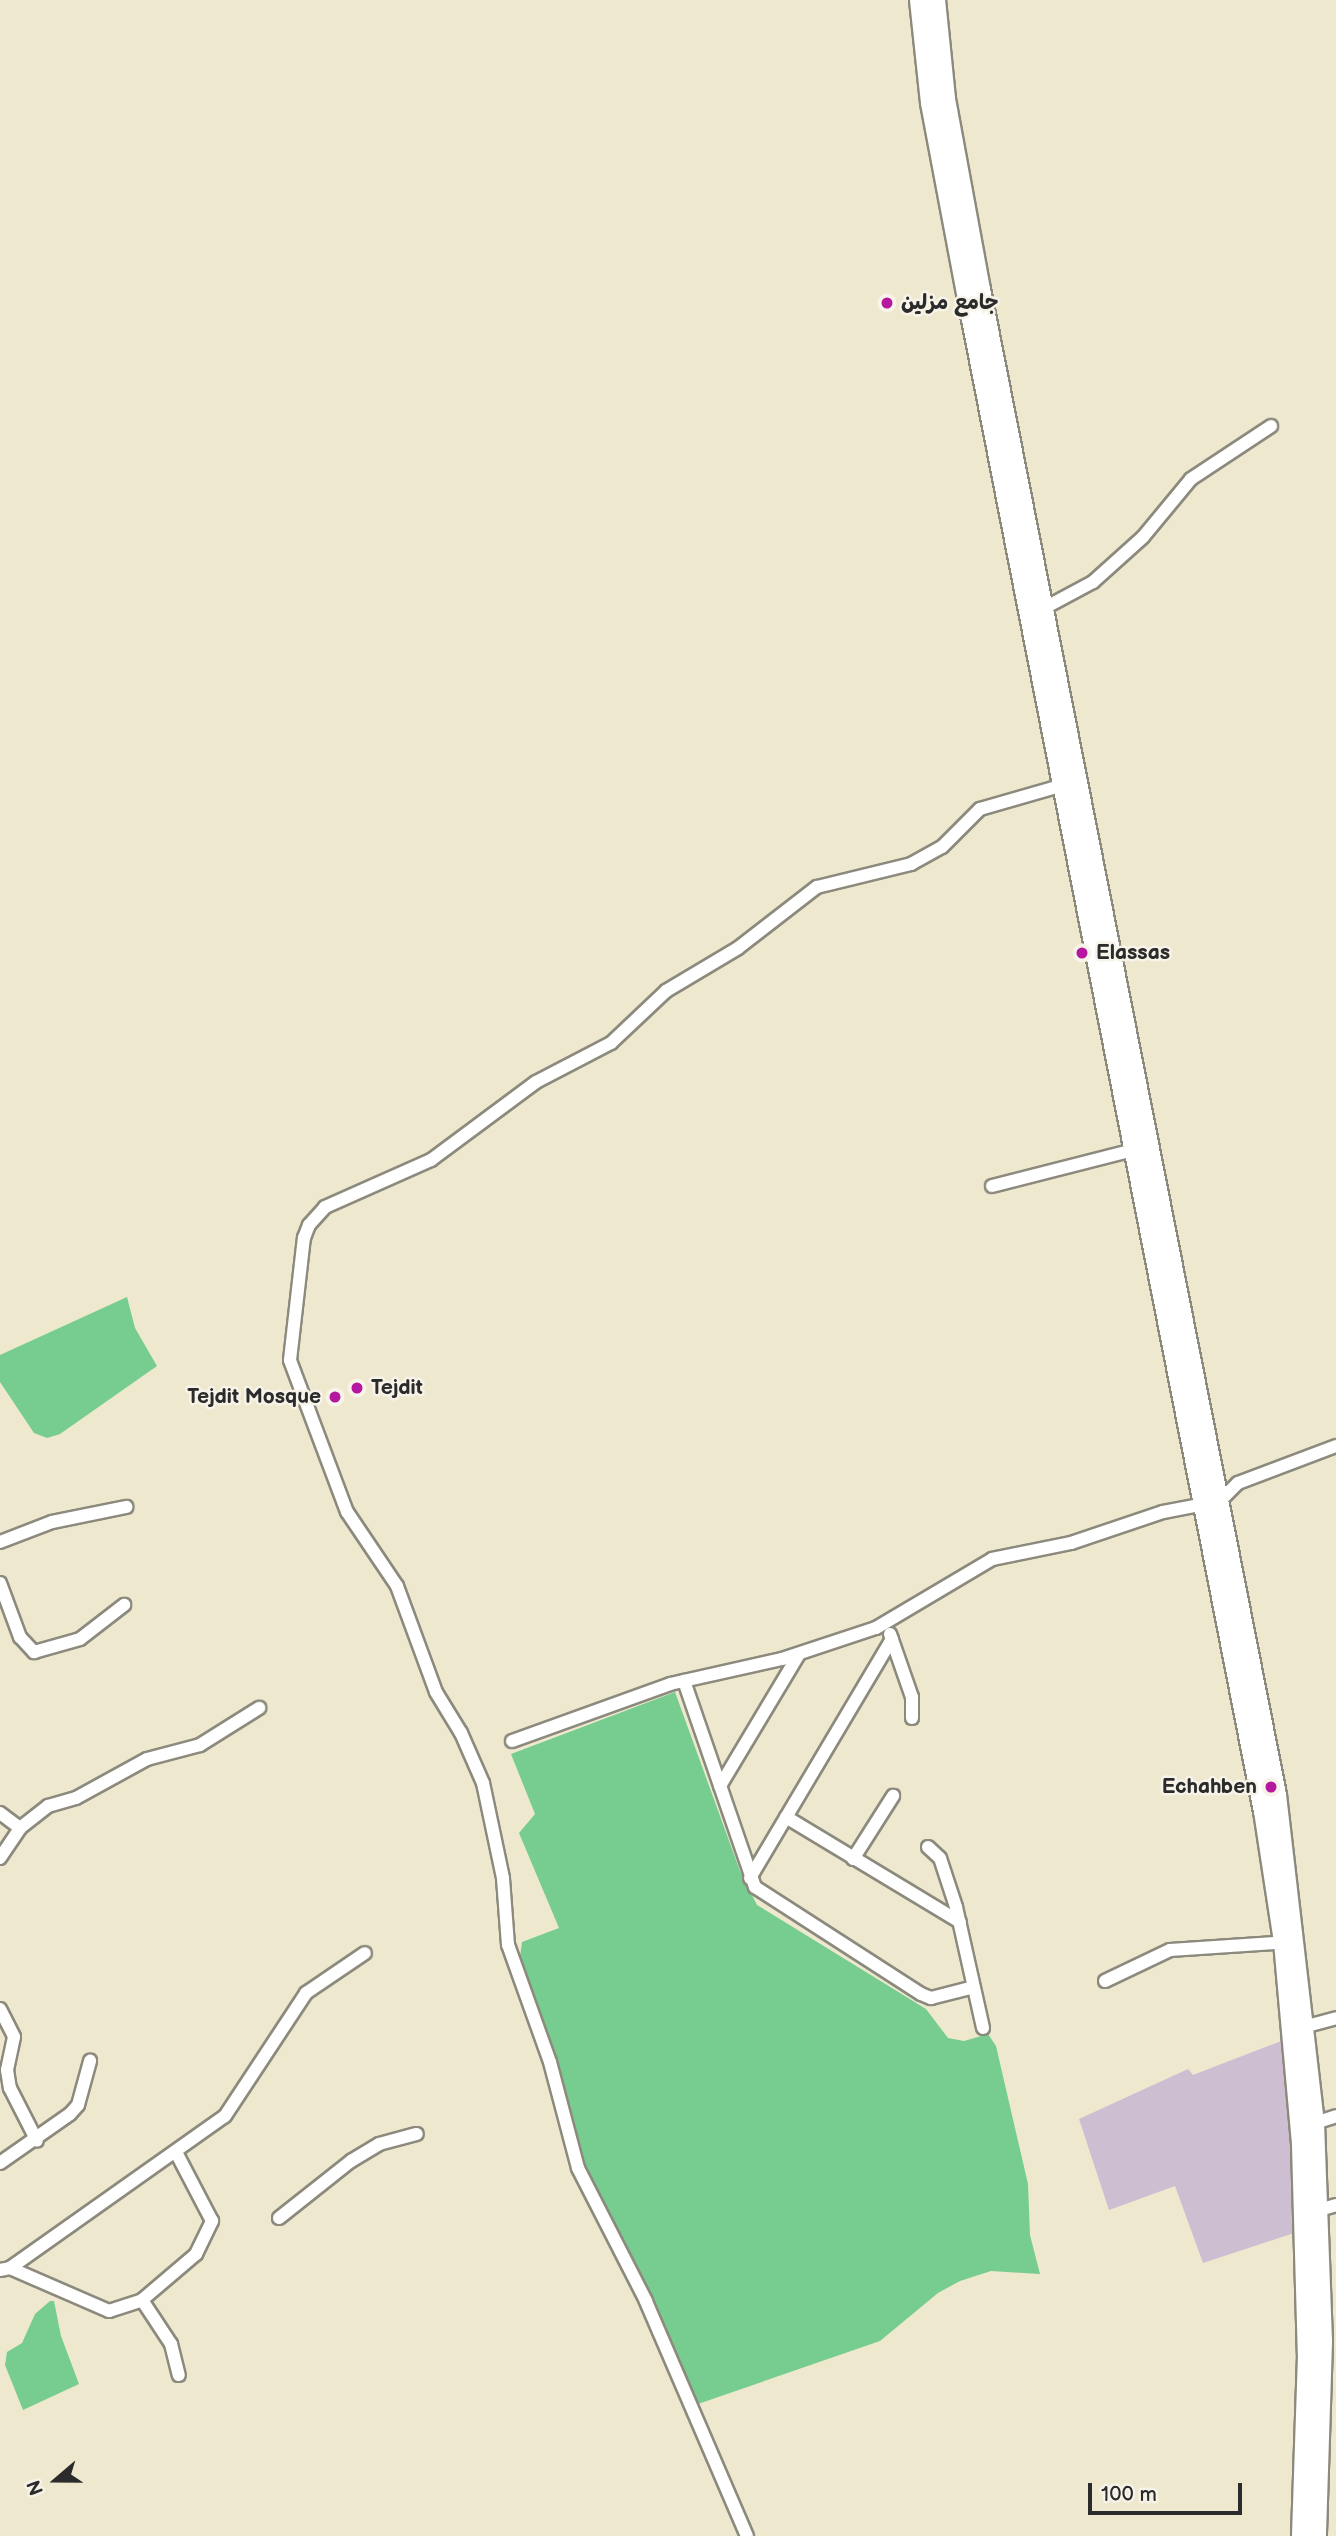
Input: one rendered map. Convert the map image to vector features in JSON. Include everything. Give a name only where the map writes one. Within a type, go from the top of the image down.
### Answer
[{"type":"main road","points":[[919,0],[973,291],[1126,1072],[1133,1150],[1201,1487],[1212,1503],[1261,1756],[1290,1942],[1329,2279],[1317,2536]]},
{"type":"main road","points":[[936,0],[938,101]]},
{"type":"main road","points":[[1038,612],[1063,785],[1214,1470],[1209,1524],[1261,1756]]},
{"type":"main road","points":[[1290,1942],[1307,2026],[1320,2209],[1307,2355],[1301,2536]]},
{"type":"street","points":[[1038,612],[1094,582],[1143,537],[1200,472],[1271,426]]},
{"type":"street","points":[[747,2536],[646,2301],[578,2168],[550,2062],[508,1945],[503,1878],[484,1783],[461,1733],[436,1692],[397,1586],[347,1512],[290,1360],[304,1238],[309,1224],[325,1207],[431,1160],[536,1082],[611,1043],[666,991],[738,948],[817,887],[911,864],[942,848],[980,809],[1063,785]]},
{"type":"street","points":[[992,1186],[1133,1150]]},
{"type":"street","points":[[512,1741],[684,1681],[799,1654],[887,1625],[992,1559],[1071,1543],[1184,1508],[1212,1503],[1238,1483],[1336,1447]]},
{"type":"street","points":[[1214,1470],[1224,1480],[1238,1483]]},
{"type":"street","points":[[1184,1508],[1201,1487]]},
{"type":"street","points":[[0,1542],[52,1521],[100,1516],[126,1507]]},
{"type":"street","points":[[1184,1508],[1209,1524]]},
{"type":"street","points":[[0,1583],[20,1637],[34,1652],[80,1639],[124,1605]]},
{"type":"street","points":[[887,1625],[912,1697],[912,1718]]},
{"type":"street","points":[[751,1878],[892,1639]]},
{"type":"street","points":[[720,1786],[799,1654]]},
{"type":"street","points":[[684,1681],[751,1878],[761,1891],[921,1994],[931,1997],[974,1987]]},
{"type":"street","points":[[0,1858],[20,1828],[60,1800],[76,1798],[147,1759],[200,1745],[259,1708]]},
{"type":"street","points":[[853,1859],[893,1796]]},
{"type":"street","points":[[0,1813],[20,1828]]},
{"type":"street","points":[[786,1817],[960,1922]]},
{"type":"street","points":[[928,1847],[940,1858],[960,1922],[983,2028]]},
{"type":"street","points":[[1105,1982],[1170,1950],[1290,1942]]},
{"type":"street","points":[[3,2267],[176,2152],[237,2102],[259,2058],[306,1993],[365,1953]]},
{"type":"street","points":[[0,2009],[14,2037],[7,2070],[10,2088],[37,2141]]},
{"type":"street","points":[[1307,2026],[1336,2018]]},
{"type":"street","points":[[0,2163],[37,2141],[78,2105],[90,2061]]},
{"type":"street","points":[[1315,2123],[1336,2116]]},
{"type":"street","points":[[279,2218],[351,2161],[379,2144],[417,2134]]},
{"type":"street","points":[[3,2267],[110,2311],[142,2300],[196,2254],[212,2221],[176,2152]]},
{"type":"street","points":[[142,2300],[171,2344],[179,2375]]},
{"type":"shaded area","points":[[1284,2040],[1297,2232],[1203,2263],[1175,2186],[1109,2210],[1079,2119],[1188,2069],[1193,2075]]},
{"type":"green space","points":[[127,1297],[135,1328],[157,1366],[60,1434],[47,1438],[34,1433],[0,1382],[0,1355]]},
{"type":"green space","points":[[675,1692],[740,1871],[757,1905],[926,2009],[948,2038],[964,2041],[988,2034],[996,2046],[1028,2184],[1030,2235],[1040,2274],[991,2271],[960,2281],[938,2293],[880,2341],[698,2404],[578,2149],[520,1957],[522,1942],[559,1928],[519,1833],[535,1814],[511,1754]]},
{"type":"green space","points":[[50,2301],[54,2301],[61,2336],[79,2384],[23,2410],[5,2365],[7,2352],[22,2343],[35,2314]]},
{"type":"place","name":"جامع مزلين","points":[[887,303]]},
{"type":"place","name":"Elassas","points":[[1082,953]]},
{"type":"place","name":"Tejdit","points":[[357,1388]]},
{"type":"place","name":"Tejdit Mosque","points":[[335,1397]]},
{"type":"place","name":"Echahben","points":[[1271,1787]]}]
